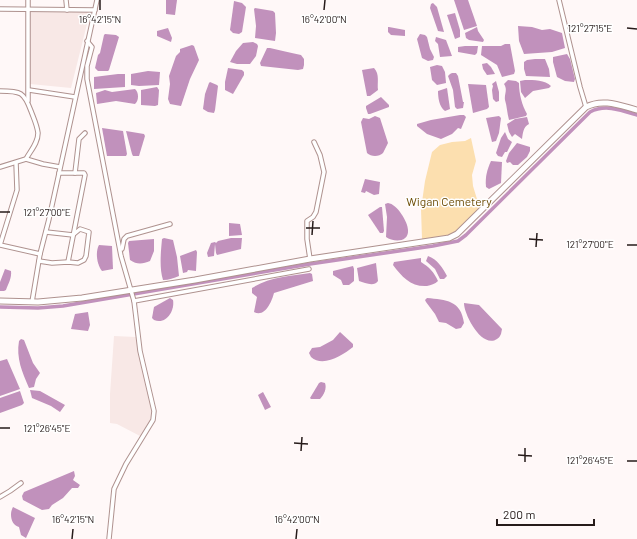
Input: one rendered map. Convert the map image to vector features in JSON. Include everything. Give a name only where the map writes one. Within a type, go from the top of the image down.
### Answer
[{"type":"street","points":[[28,0],[28,102]]},
{"type":"street","points":[[66,0],[66,10]]},
{"type":"street","points":[[32,302],[40,254],[97,0]]},
{"type":"street","points":[[560,0],[586,107]]},
{"type":"street","points":[[0,9],[95,10]]},
{"type":"street","points":[[87,41],[92,47],[87,66],[87,79],[121,256],[126,277],[134,299],[140,350],[154,415],[153,420],[126,464],[114,488],[109,539]]},
{"type":"street","points":[[29,90],[75,97]]},
{"type":"street","points":[[0,91],[20,93],[28,102],[37,127],[38,138],[26,159]]},
{"type":"street","points":[[0,301],[47,302],[82,298],[453,236],[457,234],[586,107],[596,103],[607,103],[637,110]]},
{"type":"street","points":[[75,173],[80,139],[85,133]]},
{"type":"street","points":[[310,259],[306,223],[316,212],[324,172],[320,154],[314,142]]},
{"type":"street","points":[[0,167],[26,159],[42,164],[60,167]]},
{"type":"street","points":[[16,162],[17,190],[0,245],[40,254]]},
{"type":"street","points":[[59,173],[84,172],[85,177],[68,262]]},
{"type":"street","points":[[121,252],[123,241],[127,236],[170,224]]},
{"type":"street","points":[[39,261],[52,263],[81,262],[86,256],[89,232],[80,229],[73,235],[46,232]]},
{"type":"street","points":[[134,299],[310,269]]},
{"type":"street","points":[[0,497],[20,483]]},
{"type":"shaded area","points":[[166,0],[177,0],[175,15],[166,14]]},
{"type":"shaded area","points":[[454,0],[468,0],[477,26],[464,30]]},
{"type":"shaded area","points":[[234,1],[242,3],[246,7],[242,32],[239,34],[233,33],[230,30]]},
{"type":"shaded area","points":[[433,3],[437,7],[444,32],[438,31],[430,8],[431,4]]},
{"type":"shaded area","points":[[255,8],[273,11],[275,13],[275,41],[255,38]]},
{"type":"shaded area","points":[[29,12],[90,12],[71,88],[30,84]]},
{"type":"shaded area","points":[[455,13],[460,30],[460,37],[455,39],[447,15]]},
{"type":"shaded area","points":[[518,26],[532,27],[542,30],[550,29],[562,33],[565,48],[552,52],[524,54],[519,41]]},
{"type":"shaded area","points":[[388,27],[405,30],[405,36],[391,35],[388,32]]},
{"type":"shaded area","points":[[477,27],[484,40],[483,42],[469,40],[466,38],[465,33]]},
{"type":"shaded area","points":[[168,28],[172,38],[171,42],[157,36],[157,31]]},
{"type":"shaded area","points":[[105,34],[116,35],[119,37],[109,70],[98,71],[95,68]]},
{"type":"shaded area","points":[[420,34],[427,37],[434,57],[433,60],[428,61],[422,58],[417,39]]},
{"type":"shaded area","points":[[436,37],[446,40],[452,56],[440,57],[438,44],[435,41]]},
{"type":"shaded area","points":[[253,42],[258,46],[256,56],[250,64],[237,64],[230,62],[236,51],[243,43]]},
{"type":"shaded area","points":[[510,44],[515,71],[514,74],[502,77],[497,65],[481,55],[482,46],[501,46]]},
{"type":"shaded area","points":[[192,45],[194,46],[199,60],[190,79],[181,106],[170,104],[168,99],[170,84],[169,76],[176,56],[180,52],[180,49]]},
{"type":"shaded area","points":[[478,46],[477,53],[475,55],[458,52],[458,47]]},
{"type":"shaded area","points":[[267,48],[301,55],[304,59],[303,69],[298,70],[261,66],[260,63]]},
{"type":"shaded area","points":[[567,54],[570,59],[575,79],[574,82],[565,81],[557,77],[553,62],[553,57]]},
{"type":"shaded area","points":[[535,59],[545,59],[550,77],[526,76],[524,62]]},
{"type":"shaded area","points":[[487,63],[495,74],[487,75],[482,64]]},
{"type":"shaded area","points":[[437,65],[442,66],[445,72],[446,83],[437,85],[432,80],[430,67]]},
{"type":"shaded area","points":[[228,68],[242,70],[244,72],[244,75],[233,94],[225,90]]},
{"type":"shaded area","points":[[374,68],[378,76],[378,90],[370,96],[367,96],[362,70]]},
{"type":"shaded area","points":[[148,71],[160,72],[159,85],[131,85],[131,74]]},
{"type":"shaded area","points":[[452,73],[456,73],[458,76],[464,102],[463,108],[457,109],[455,107],[453,90],[448,76]]},
{"type":"shaded area","points":[[125,74],[125,87],[94,89],[94,77]]},
{"type":"shaded area","points":[[508,80],[519,83],[521,99],[527,114],[526,116],[509,120],[505,100],[506,88],[504,84]]},
{"type":"shaded area","points":[[496,81],[499,92],[499,101],[496,102],[493,99],[492,84]]},
{"type":"shaded area","points":[[520,81],[543,81],[551,86],[549,88],[533,91],[525,98],[521,92]]},
{"type":"shaded area","points":[[210,82],[218,86],[214,113],[203,109],[205,94]]},
{"type":"shaded area","points":[[468,84],[486,85],[489,107],[487,109],[473,113]]},
{"type":"shaded area","points":[[157,87],[159,90],[158,105],[141,105],[141,90]]},
{"type":"shaded area","points":[[447,88],[450,109],[445,111],[440,104],[438,91]]},
{"type":"shaded area","points":[[135,89],[138,96],[135,104],[116,101],[97,104],[96,93],[105,90],[112,92]]},
{"type":"shaded area","points":[[381,97],[389,105],[389,107],[368,114],[366,106]]},
{"type":"shaded area","points":[[464,115],[466,117],[461,129],[458,128],[452,134],[441,139],[427,134],[417,126],[417,124],[431,120]]},
{"type":"shaded area","points":[[375,116],[380,118],[388,143],[383,153],[375,156],[367,153],[361,122],[363,118],[369,119]]},
{"type":"shaded area","points":[[499,116],[501,118],[499,133],[496,141],[492,142],[486,118]]},
{"type":"shaded area","points":[[527,117],[529,124],[524,128],[522,139],[515,134],[512,137],[507,124],[515,119]]},
{"type":"shaded area","points":[[102,128],[123,131],[127,154],[126,156],[107,156]]},
{"type":"shaded area","points":[[126,131],[144,134],[145,136],[139,156],[133,156]]},
{"type":"shaded area","points":[[505,132],[508,139],[512,142],[507,152],[505,152],[502,157],[498,156],[496,153],[501,138]]},
{"type":"shaded area","points":[[517,143],[530,147],[527,157],[518,165],[513,165],[510,162],[507,163],[506,161],[509,153]]},
{"type":"shaded area","points":[[491,161],[502,162],[501,183],[489,189],[486,187],[486,180],[487,171]]},
{"type":"shaded area","points":[[365,179],[380,182],[379,194],[374,195],[366,191],[365,193],[361,192]]},
{"type":"shaded area","points":[[388,203],[398,210],[408,227],[408,234],[403,239],[393,240],[386,237],[387,217],[385,204]]},
{"type":"shaded area","points":[[382,207],[383,233],[380,233],[368,215]]},
{"type":"shaded area","points":[[229,223],[240,224],[242,235],[229,236]]},
{"type":"shaded area","points":[[231,238],[242,238],[241,249],[217,255],[215,244],[214,256],[208,257],[207,253],[211,243],[216,243],[218,241]]},
{"type":"shaded area","points":[[154,239],[154,251],[150,261],[140,264],[130,260],[129,241]]},
{"type":"shaded area","points":[[162,239],[173,240],[179,276],[163,280],[161,259]]},
{"type":"shaded area","points":[[99,245],[112,246],[113,269],[102,271],[100,268],[97,255]]},
{"type":"shaded area","points":[[196,250],[196,271],[188,270],[187,272],[183,273],[180,256]]},
{"type":"shaded area","points":[[428,256],[434,259],[442,267],[447,276],[444,279],[440,279],[435,269],[426,261]]},
{"type":"shaded area","points":[[421,258],[421,262],[431,270],[438,281],[434,284],[427,286],[416,285],[403,277],[393,265],[394,262]]},
{"type":"shaded area","points":[[376,263],[378,281],[372,284],[359,281],[357,268]]},
{"type":"shaded area","points":[[353,266],[354,281],[349,285],[343,285],[341,280],[333,275],[333,271]]},
{"type":"shaded area","points":[[5,269],[11,271],[10,279],[6,290],[0,291],[0,282]]},
{"type":"shaded area","points":[[310,273],[312,274],[313,281],[274,293],[270,304],[265,311],[261,313],[254,312],[257,297],[252,293],[252,288],[273,279]]},
{"type":"shaded area","points":[[170,298],[173,300],[173,308],[169,316],[162,321],[154,320],[152,318],[154,307]]},
{"type":"shaded area","points":[[427,298],[446,301],[456,306],[460,310],[464,323],[461,328],[456,329],[446,323],[439,322],[425,300]]},
{"type":"shaded area","points":[[464,303],[479,305],[502,329],[501,334],[497,339],[491,341],[480,335],[470,322]]},
{"type":"shaded area","points":[[88,312],[90,325],[88,331],[71,329],[75,314]]},
{"type":"shaded area","points":[[340,332],[353,344],[353,347],[338,357],[327,361],[316,360],[311,357],[309,353],[312,348],[320,347],[333,340]]},
{"type":"shaded area","points":[[114,336],[136,337],[153,410],[152,419],[140,436],[117,424],[110,423],[110,394]]},
{"type":"shaded area","points":[[21,339],[24,340],[33,363],[40,373],[36,379],[34,387],[29,388],[20,365],[18,347]]},
{"type":"shaded area","points":[[7,359],[20,389],[0,396],[0,361]]},
{"type":"shaded area","points":[[321,382],[325,383],[326,385],[323,396],[320,399],[311,399],[310,398]]},
{"type":"shaded area","points":[[30,390],[40,391],[65,405],[60,412],[51,406],[32,398]]},
{"type":"shaded area","points":[[20,391],[24,403],[0,413],[0,398]]},
{"type":"shaded area","points":[[263,392],[271,407],[265,410],[258,395]]},
{"type":"shaded area","points":[[74,471],[75,476],[73,480],[80,485],[78,488],[72,488],[63,498],[52,505],[49,509],[42,510],[23,500],[22,496],[24,492]]},
{"type":"shaded area","points":[[13,507],[35,518],[26,538],[21,535],[19,527],[13,522],[11,513]]},
{"type":"green space","name":"Wigan Cemetery","points":[[471,138],[476,161],[472,175],[473,186],[480,209],[463,227],[448,237],[422,239],[421,209],[425,181],[432,152],[440,145],[465,141]]},
{"type":"waterway","points":[[0,307],[38,308],[63,306],[310,264],[458,241],[466,235],[590,112],[601,108],[607,108],[637,115]]}]
